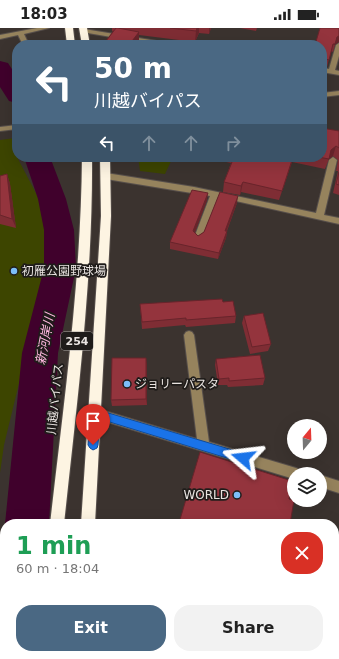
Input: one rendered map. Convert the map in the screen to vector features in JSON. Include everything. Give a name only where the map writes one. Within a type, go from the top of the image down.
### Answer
[{"type":"highway","points":[[68,28],[70,40]]},
{"type":"highway","points":[[83,29],[85,40]]},
{"type":"highway","name":"川越バイパス","points":[[58,519],[77,345],[87,217],[87,162]]},
{"type":"highway","name":"254","points":[[88,519],[95,413],[106,176],[105,162]]},
{"type":"street","points":[[3,28],[3,37],[46,28]]},
{"type":"street","points":[[83,29],[142,40]]},
{"type":"street","points":[[20,33],[24,40]]},
{"type":"street","points":[[332,72],[339,45]]},
{"type":"street","points":[[327,71],[339,73]]},
{"type":"street","points":[[327,94],[339,93]]},
{"type":"street","points":[[2,128],[12,127]]},
{"type":"street","points":[[319,217],[333,160]]},
{"type":"street","points":[[106,176],[136,179],[215,194],[339,221]]},
{"type":"street","points":[[198,238],[215,194]]},
{"type":"street","points":[[189,335],[204,446]]},
{"type":"street","points":[[95,413],[287,471]]},
{"type":"street","points":[[327,483],[339,487]]},
{"type":"green space","points":[[12,138],[12,162],[20,162],[38,197],[52,245],[48,283],[38,305],[4,445],[0,473],[0,140]]},
{"type":"green space","points":[[139,162],[171,162],[165,174],[140,171]]},
{"type":"building","points":[[116,28],[139,32],[133,40],[107,40]]},
{"type":"building","points":[[170,28],[197,28],[196,31]]},
{"type":"building","points":[[320,28],[339,28],[339,36],[337,37],[335,44],[333,44],[329,60],[327,59],[327,40],[316,40]]},
{"type":"building","points":[[327,129],[339,131],[339,148],[336,146],[331,150],[329,159],[327,159]]},
{"type":"building","points":[[232,162],[291,162],[282,191],[243,182],[241,186],[224,182]]},
{"type":"building","points":[[339,172],[339,185],[336,184]]},
{"type":"building","points":[[7,174],[12,219],[0,215],[0,176]]},
{"type":"building","points":[[192,190],[208,193],[193,231],[198,236],[204,232],[220,192],[238,196],[225,231],[227,231],[219,253],[170,242]]},
{"type":"building","points":[[222,299],[223,302],[233,301],[236,316],[142,322],[140,304]]},
{"type":"building","points":[[263,313],[271,344],[252,347],[244,316]]},
{"type":"building","points":[[260,355],[265,378],[229,381],[229,378],[219,379],[216,359]]},
{"type":"building","points":[[112,358],[146,358],[146,399],[111,400]]},
{"type":"building","name":"WORLD","points":[[200,452],[287,479],[287,507],[293,507],[291,519],[180,519]]},
{"type":"waterway","name":"新河岸川","points":[[0,68],[12,88]]},
{"type":"waterway","name":"新河岸川","points":[[27,519],[40,353],[60,268],[59,230],[52,199],[39,162]]},
{"type":"place","name":"初雁公園野球場","points":[[14,271]]},
{"type":"place","name":"ジョリーパスタ","points":[[127,384]]},
{"type":"place","name":"WORLD","points":[[237,495]]},
{"type":"route","points":[[93,445],[95,413],[243,458]]}]
